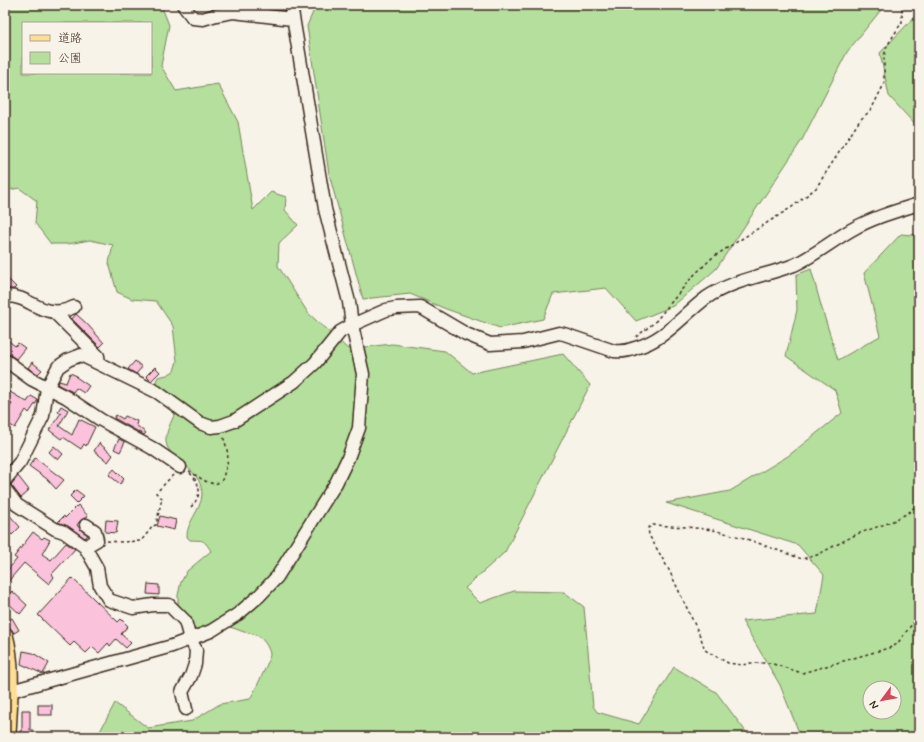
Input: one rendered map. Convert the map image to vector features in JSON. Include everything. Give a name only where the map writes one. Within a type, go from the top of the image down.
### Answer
[{"type":"main road","points":[[5,635],[9,649],[7,736]]},
{"type":"street","points":[[183,5],[194,18],[203,19],[233,12],[292,19]]},
{"type":"street","points":[[8,692],[172,646],[211,631],[238,614],[259,596],[277,577],[336,483],[348,458],[359,428],[363,374],[352,325],[349,302],[325,209],[292,19],[291,5]]},
{"type":"street","points":[[5,480],[20,462],[43,416],[47,388],[58,367],[68,360],[80,355],[157,392],[200,424],[211,427],[220,426],[234,421],[305,374],[340,332],[386,310],[420,307],[466,334],[490,344],[523,342],[559,333],[614,351],[626,351],[660,338],[707,298],[723,289],[795,264],[863,224],[919,204]]},
{"type":"street","points":[[5,296],[21,298],[40,309],[52,312],[66,311],[74,307]]},
{"type":"street","points":[[52,312],[98,356],[99,363]]},
{"type":"street","points":[[5,360],[31,379],[66,397],[101,420],[152,448],[184,469]]},
{"type":"street","points":[[5,488],[18,505],[55,529],[64,532],[85,548],[97,568],[100,586],[109,600],[133,608],[153,605],[169,605],[185,621],[190,639],[196,650],[195,664],[191,676],[182,692],[186,709]]},
{"type":"street","points":[[85,548],[97,540],[95,531],[86,525]]},
{"type":"path","points":[[633,339],[655,322],[692,277],[713,257],[785,211],[816,188],[860,120],[871,110],[876,96],[884,84],[884,56],[887,46],[902,22],[902,5]]},
{"type":"path","points":[[184,469],[209,483],[216,484],[222,480],[228,462],[228,455],[220,426]]},
{"type":"path","points":[[184,469],[196,481],[199,490],[199,496],[190,508]]},
{"type":"path","points":[[97,540],[122,542],[141,540],[153,526],[156,525],[162,498],[156,493],[184,469]]},
{"type":"path","points":[[919,504],[908,513],[891,522],[857,534],[817,555],[802,559],[744,538],[713,530],[654,525],[648,528],[649,535],[669,570],[701,638],[705,650],[728,663],[742,666],[751,663],[770,664],[802,673],[892,648],[897,644],[919,615]]},
{"type":"green space","points":[[5,5],[161,5],[169,25],[161,66],[176,91],[218,84],[238,122],[253,210],[271,192],[286,197],[285,210],[298,225],[279,243],[278,266],[308,313],[348,349],[392,344],[445,351],[472,373],[563,354],[590,385],[505,552],[465,588],[480,603],[514,591],[564,592],[584,607],[593,706],[597,712],[639,724],[674,667],[716,692],[750,737],[97,737],[115,703],[148,728],[192,721],[220,704],[250,699],[265,669],[270,654],[265,643],[258,636],[231,628],[214,626],[193,633],[178,604],[178,595],[181,582],[187,571],[211,551],[204,542],[200,540],[190,540],[187,537],[187,532],[201,501],[201,485],[190,470],[170,452],[166,438],[170,424],[177,409],[160,391],[155,383],[158,377],[167,375],[174,371],[177,361],[173,326],[156,301],[132,299],[117,292],[109,263],[113,245],[90,240],[68,244],[51,244],[35,223],[37,201],[19,188],[5,191]]},
{"type":"green space","points":[[316,5],[885,5],[847,52],[802,140],[716,269],[673,306],[636,321],[606,288],[553,294],[543,319],[500,328],[446,309],[410,294],[363,299],[329,174],[307,26]]},
{"type":"green space","points":[[919,12],[919,129],[889,96],[880,53]]},
{"type":"green space","points":[[919,233],[919,737],[759,737],[800,735],[780,685],[742,621],[817,614],[824,575],[798,545],[666,503],[730,491],[788,456],[842,413],[835,390],[786,356],[797,310],[796,275],[811,269],[838,360],[880,336],[864,273],[901,234],[911,235]]},
{"type":"building","points":[[5,276],[16,287],[14,289],[5,289]]},
{"type":"building","points":[[76,314],[104,343],[100,347],[72,319]]},
{"type":"building","points":[[5,338],[15,346],[18,343],[25,348],[16,359],[5,351]]},
{"type":"building","points":[[135,361],[142,367],[136,374],[128,369]]},
{"type":"building","points":[[32,362],[42,370],[38,374],[28,368]]},
{"type":"building","points":[[155,367],[160,372],[151,381],[146,376]]},
{"type":"building","points":[[70,373],[77,376],[76,377],[89,386],[84,393],[76,388],[73,392],[58,385],[59,381],[66,383]]},
{"type":"building","points":[[5,389],[27,402],[31,396],[38,400],[29,413],[26,410],[15,428],[5,422],[5,415],[12,404],[5,397]]},
{"type":"building","points":[[61,406],[68,410],[59,426],[72,435],[79,419],[95,427],[86,446],[84,444],[81,449],[63,437],[61,439],[49,430],[61,413],[58,411]]},
{"type":"building","points":[[116,415],[123,419],[125,416],[137,421],[136,425],[146,433],[144,435],[114,418]]},
{"type":"building","points":[[119,439],[125,442],[120,452],[114,449]]},
{"type":"building","points":[[99,443],[113,455],[108,462],[94,451]]},
{"type":"building","points":[[54,446],[63,454],[58,460],[49,452]]},
{"type":"building","points":[[35,458],[64,480],[56,489],[47,479],[29,466]]},
{"type":"building","points":[[114,469],[124,479],[120,484],[109,475]]},
{"type":"building","points":[[18,476],[29,490],[21,498],[11,485]]},
{"type":"building","points":[[76,490],[84,496],[77,503],[70,496]]},
{"type":"building","points":[[78,505],[88,516],[77,525],[88,535],[85,538],[68,526],[58,522],[64,516],[65,518]]},
{"type":"building","points":[[5,510],[20,527],[12,535],[5,528]]},
{"type":"building","points":[[160,516],[176,520],[174,530],[157,526]]},
{"type":"building","points":[[106,520],[118,521],[116,533],[105,532]]},
{"type":"building","points":[[33,532],[42,539],[44,537],[50,540],[42,554],[51,560],[66,543],[75,549],[52,574],[54,577],[49,584],[24,563],[5,585],[5,573],[17,559],[14,557]]},
{"type":"building","points":[[72,578],[118,622],[121,619],[128,626],[121,634],[131,643],[126,648],[116,639],[110,646],[108,643],[99,653],[92,647],[86,653],[74,642],[70,646],[38,615]]},
{"type":"building","points":[[148,584],[159,585],[159,595],[147,594]]},
{"type":"building","points":[[12,591],[27,605],[20,614],[5,600],[5,598]]},
{"type":"building","points":[[12,618],[19,630],[14,633],[5,624],[5,622]]},
{"type":"building","points":[[23,651],[33,653],[49,663],[43,674],[21,664]]},
{"type":"building","points":[[38,705],[52,705],[52,715],[38,715]]},
{"type":"building","points":[[22,710],[30,710],[30,730],[33,730],[34,737],[20,737],[20,731],[22,730]]}]
